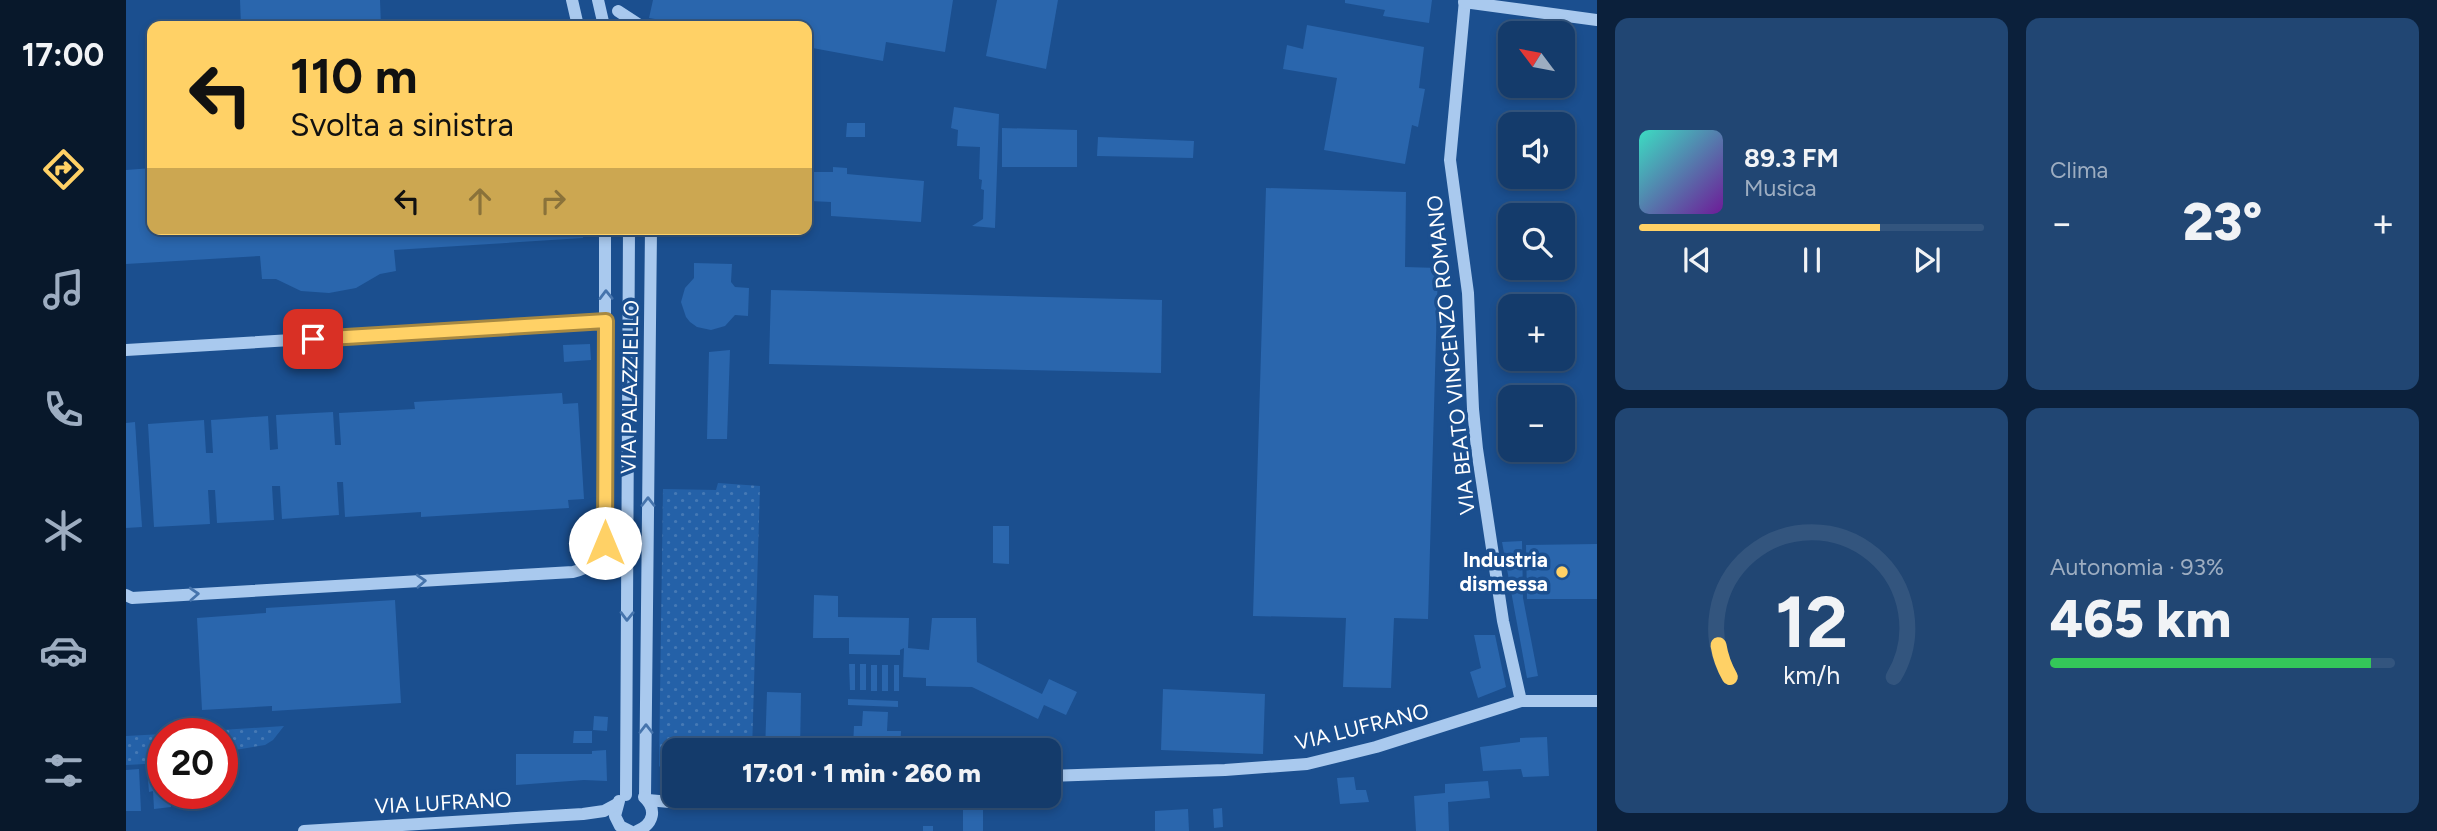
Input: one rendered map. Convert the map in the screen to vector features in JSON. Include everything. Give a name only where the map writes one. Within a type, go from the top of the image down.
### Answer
[{"type":"street","points":[[572,0],[577,21]]},
{"type":"street","points":[[598,0],[603,21]]},
{"type":"street","name":"VIA BEATO VINCENZO ROMANO","points":[[1521,701],[1503,621],[1477,449],[1468,293],[1450,160],[1464,1],[1597,20]]},
{"type":"street","points":[[617,5],[635,21]]},
{"type":"street","points":[[126,595],[132,598],[559,573],[590,568],[598,559],[605,543],[605,235]]},
{"type":"street","name":"VIA PALAZZIELLO","points":[[629,235],[621,800],[615,810],[635,827],[651,806],[647,799],[651,235]]},
{"type":"street","points":[[126,350],[606,321]]},
{"type":"street","name":"VIA LUFRANO","points":[[1061,776],[1225,770],[1307,764],[1376,747],[1521,701],[1597,701]]},
{"type":"street","points":[[583,814],[604,811],[636,794],[662,801]]},
{"type":"street","points":[[583,814],[635,827],[681,808]]},
{"type":"street","name":"VIA LUFRANO","points":[[304,831],[583,814]]},
{"type":"shaded area","points":[[718,483],[760,486],[752,738],[662,738],[662,769],[659,766],[663,489],[716,490]]},
{"type":"shaded area","points":[[284,726],[273,740],[265,745],[238,750],[238,729]]},
{"type":"shaded area","points":[[147,735],[147,764],[126,765],[126,736]]},
{"type":"building","points":[[240,0],[380,0],[381,21],[241,21]]},
{"type":"building","points":[[653,0],[953,0],[945,52],[886,42],[883,61],[812,48],[812,21],[667,21],[649,18]]},
{"type":"building","points":[[997,0],[1058,0],[1046,69],[986,56]]},
{"type":"building","points":[[1345,0],[1432,0],[1429,23],[1383,16],[1385,10],[1345,3]]},
{"type":"building","points":[[1307,25],[1424,47],[1419,88],[1425,89],[1418,127],[1412,125],[1405,164],[1324,150],[1337,78],[1283,69],[1287,45],[1303,49]]},
{"type":"building","points":[[954,107],[999,114],[995,228],[972,226],[983,219],[984,190],[981,189],[982,180],[979,179],[980,147],[957,146],[958,130],[951,128]]},
{"type":"building","points":[[847,123],[865,123],[865,137],[846,137]]},
{"type":"building","points":[[1002,128],[1077,130],[1077,167],[1002,167]]},
{"type":"building","points":[[1098,137],[1194,141],[1193,158],[1097,156]]},
{"type":"building","points":[[833,167],[847,168],[847,174],[924,181],[921,222],[831,216],[831,202],[812,201],[812,172],[833,172]]},
{"type":"building","points":[[147,168],[147,235],[583,235],[583,238],[394,250],[396,271],[380,274],[356,288],[329,293],[301,291],[276,279],[262,279],[260,256],[126,264],[126,170]]},
{"type":"building","points":[[1266,188],[1406,192],[1405,267],[1438,268],[1428,619],[1394,618],[1391,688],[1343,687],[1346,618],[1253,616]]},
{"type":"building","points":[[694,263],[732,264],[731,282],[735,287],[749,288],[748,316],[735,315],[725,326],[711,330],[697,327],[690,322],[681,302],[685,288],[694,278]]},
{"type":"building","points":[[771,290],[1162,300],[1161,373],[769,364]]},
{"type":"building","points":[[590,344],[591,360],[564,362],[563,345]]},
{"type":"building","points":[[730,350],[727,439],[707,439],[709,352]]},
{"type":"building","points":[[562,393],[563,404],[578,403],[584,499],[568,500],[569,508],[421,517],[421,512],[345,517],[343,482],[337,482],[339,515],[282,519],[280,486],[272,486],[274,520],[217,523],[215,490],[208,490],[210,524],[154,527],[148,424],[204,420],[206,453],[213,453],[211,420],[268,416],[270,450],[278,449],[276,415],[333,412],[335,445],[341,445],[339,413],[415,409],[414,402]]},
{"type":"building","points":[[135,422],[142,527],[126,528],[126,423]]},
{"type":"building","points":[[993,526],[1009,526],[1009,564],[993,563]]},
{"type":"building","points":[[1522,541],[1523,598],[1538,676],[1527,678],[1502,542]]},
{"type":"building","name":"Industria dismessa","points":[[1597,544],[1597,599],[1527,599],[1526,545]]},
{"type":"building","points":[[814,595],[838,596],[838,617],[909,618],[908,648],[929,650],[932,618],[976,618],[977,662],[1042,694],[1049,679],[1077,692],[1066,715],[1044,705],[1038,719],[972,687],[926,686],[926,678],[903,677],[904,648],[900,650],[900,655],[849,654],[849,638],[813,638]]},
{"type":"building","points":[[395,600],[401,703],[272,711],[272,706],[202,710],[197,618],[266,613],[266,608]]},
{"type":"building","points":[[1474,635],[1495,635],[1506,687],[1478,698],[1470,672],[1481,668]]},
{"type":"building","points":[[849,664],[855,664],[855,690],[850,690]]},
{"type":"building","points":[[860,664],[866,664],[866,690],[860,690]]},
{"type":"building","points":[[871,665],[877,665],[877,691],[871,691]]},
{"type":"building","points":[[882,665],[888,665],[888,691],[882,691]]},
{"type":"building","points":[[894,665],[899,665],[899,691],[894,691]]},
{"type":"building","points":[[1163,689],[1265,694],[1263,754],[1161,750]]},
{"type":"building","points":[[767,692],[801,693],[800,738],[765,738]]},
{"type":"building","points":[[848,699],[898,701],[898,707],[848,705]]},
{"type":"building","points":[[863,711],[888,712],[887,731],[901,731],[901,738],[853,738],[854,726],[862,726]]},
{"type":"building","points":[[594,716],[608,717],[607,731],[593,730]]},
{"type":"building","points":[[574,731],[592,731],[592,743],[573,743]]},
{"type":"building","points":[[1547,737],[1549,776],[1523,777],[1521,769],[1483,771],[1480,747],[1520,742],[1520,738]]},
{"type":"building","points":[[606,750],[607,781],[516,785],[516,754],[592,754],[592,751]]},
{"type":"building","points":[[139,769],[141,811],[126,811],[126,770]]},
{"type":"building","points":[[1354,777],[1356,790],[1366,790],[1369,802],[1340,804],[1337,778]]},
{"type":"building","points":[[1488,781],[1490,798],[1448,802],[1449,831],[1416,831],[1414,796],[1445,793],[1445,784]]},
{"type":"building","points":[[963,808],[983,808],[983,831],[963,831]]},
{"type":"building","points":[[1222,808],[1223,827],[1214,828],[1213,809]]},
{"type":"building","points":[[1188,809],[1189,831],[1155,831],[1155,811]]},
{"type":"building","points":[[923,826],[933,826],[933,831],[923,831]]},
{"type":"place","name":"Industria dismessa","points":[[1562,572]]},
{"type":"route","points":[[313,339],[606,321],[605,543]]}]
